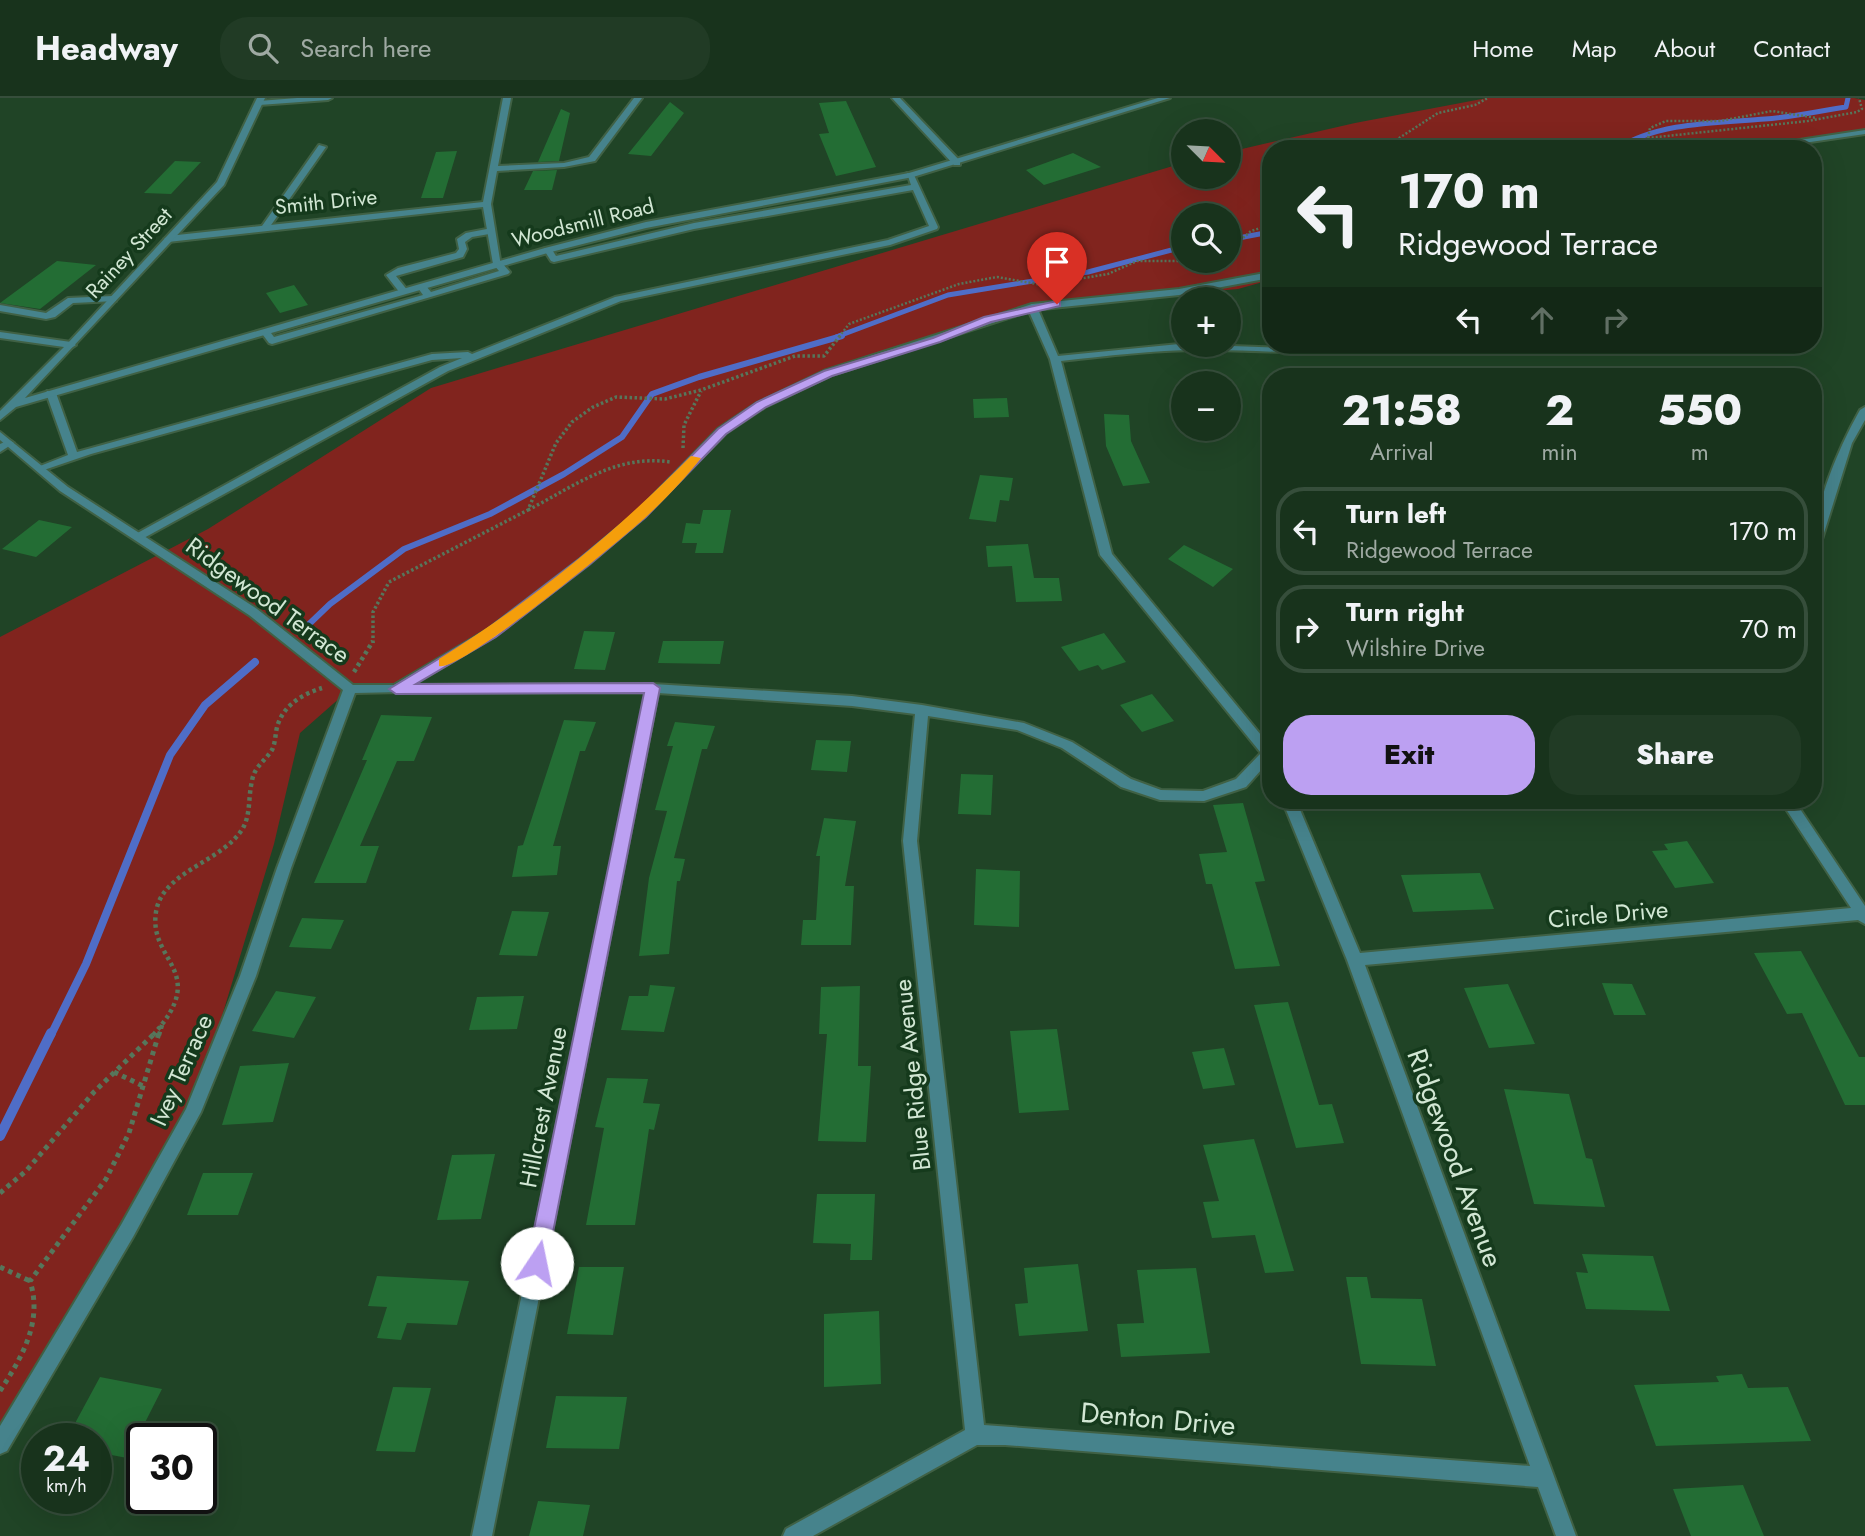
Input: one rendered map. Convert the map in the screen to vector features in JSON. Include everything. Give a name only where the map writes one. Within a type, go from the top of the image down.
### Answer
[{"type":"street","points":[[260,101],[328,98]]},
{"type":"street","points":[[265,331],[272,341],[505,272],[498,264],[487,204],[508,98]]},
{"type":"street","points":[[494,169],[564,165],[592,159],[638,98]]},
{"type":"street","points":[[896,98],[957,163]]},
{"type":"street","name":"Woodsmill Road","points":[[14,404],[548,250],[554,259],[692,221],[910,175],[1166,98]]},
{"type":"street","name":"Rainey Street","points":[[0,417],[71,345],[221,183],[260,101]]},
{"type":"street","points":[[1808,140],[1865,132]]},
{"type":"street","points":[[266,226],[322,147]]},
{"type":"street","points":[[138,536],[444,369],[618,299],[890,242],[934,227],[910,175]]},
{"type":"street","points":[[692,221],[915,187]]},
{"type":"street","name":"Smith Drive","points":[[168,239],[266,226],[487,204]]},
{"type":"street","points":[[403,291],[391,275],[460,255],[463,249],[460,242],[469,235],[492,231]]},
{"type":"street","points":[[396,689],[491,633],[641,514],[722,431],[761,405],[828,373],[1032,307],[1179,292],[1262,276]]},
{"type":"street","points":[[421,286],[429,296]]},
{"type":"street","points":[[0,307],[46,316],[52,315],[71,300],[113,299]]},
{"type":"street","points":[[1032,307],[1055,359],[1105,555],[1262,743]]},
{"type":"street","points":[[0,335],[71,345]]},
{"type":"street","points":[[1055,359],[1191,347],[1262,349]]},
{"type":"street","points":[[40,468],[432,357],[484,353]]},
{"type":"street","points":[[51,393],[74,457]]},
{"type":"street","points":[[1822,521],[1847,443],[1865,410]]},
{"type":"street","name":"Ridgewood Terrace","points":[[3,442],[64,489],[253,612],[346,686],[396,689],[653,688],[852,701],[922,710],[1019,726],[1066,746],[1126,783],[1160,795],[1204,796],[1241,783],[1262,761]]},
{"type":"street","name":"Ivey Terrace","points":[[0,1444],[127,1231],[193,1112],[248,976],[346,686]]},
{"type":"street","name":"Hillcrest Avenue","points":[[482,1536],[653,688]]},
{"type":"street","name":"Blue Ridge Avenue","points":[[922,710],[910,841],[975,1435]]},
{"type":"street","name":"Ridgewood Avenue","points":[[1293,809],[1355,960],[1566,1536]]},
{"type":"street","points":[[1793,809],[1864,915]]},
{"type":"street","name":"Circle Drive","points":[[1355,960],[1864,915]]},
{"type":"street","name":"Denton Drive","points":[[793,1536],[975,1435],[1005,1434],[1543,1477]]},
{"type":"path","points":[[1396,140],[1438,113],[1475,105],[1488,98]]},
{"type":"path","points":[[1645,140],[1857,112],[1862,109],[1859,98]]},
{"type":"path","points":[[1648,138],[1650,129],[1666,121],[1704,122],[1755,112],[1790,113],[1819,118]]},
{"type":"path","points":[[1241,241],[1251,231],[1262,228]]},
{"type":"path","points":[[528,510],[556,443],[572,422],[610,399],[664,399],[701,390],[796,356],[824,356],[836,345],[841,331],[849,324],[959,284],[1012,278],[1030,286],[1108,274],[1137,261],[1171,263]]},
{"type":"path","points":[[30,1281],[106,1179],[128,1133],[163,1020],[178,991],[176,967],[156,929],[160,900],[189,872],[238,835],[252,805],[253,774],[272,750],[278,722],[289,705],[307,692],[346,686],[373,645],[373,612],[394,578],[446,555],[621,463],[659,459],[685,468],[682,445],[684,425],[701,390]]},
{"type":"path","points":[[0,1193],[35,1163],[163,1020]]},
{"type":"path","points":[[114,1072],[143,1086]]},
{"type":"path","points":[[0,1267],[30,1281],[36,1299],[35,1317],[29,1337],[0,1391]]},
{"type":"shaded area","points":[[1487,98],[1865,100],[1865,135],[1822,140],[1281,140]]},
{"type":"shaded area","points":[[1262,144],[1262,282],[1241,288],[1171,287],[1171,295],[1045,306],[927,340],[756,405],[641,514],[535,599],[396,689],[350,689],[300,733],[274,844],[193,1112],[0,1449],[0,637],[208,529],[431,388],[1171,167],[1171,189],[1241,189],[1241,149]]},
{"type":"building","points":[[846,101],[876,167],[836,176],[819,134],[829,133],[819,103]]},
{"type":"building","points":[[670,102],[684,113],[651,156],[628,154]]},
{"type":"building","points":[[561,109],[570,113],[559,161],[538,162]]},
{"type":"building","points":[[457,151],[443,198],[421,198],[436,152]]},
{"type":"building","points":[[1073,153],[1101,167],[1044,185],[1026,170]]},
{"type":"building","points":[[175,161],[201,162],[171,194],[144,193]]},
{"type":"building","points":[[557,170],[552,190],[524,190],[533,171]]},
{"type":"building","points":[[57,261],[96,265],[40,309],[0,303]]},
{"type":"building","points":[[294,285],[308,305],[280,313],[266,293]]},
{"type":"building","points":[[1007,398],[1009,417],[974,418],[973,399]]},
{"type":"building","points":[[1104,414],[1129,415],[1131,441],[1150,483],[1123,486],[1106,446]]},
{"type":"building","points":[[980,475],[1013,478],[1009,501],[1000,500],[996,522],[969,519]]},
{"type":"building","points":[[703,510],[731,510],[723,553],[695,553],[697,543],[682,543],[686,523],[700,524]]},
{"type":"building","points":[[39,520],[72,527],[36,557],[2,549]]},
{"type":"building","points":[[1028,544],[1034,578],[1059,578],[1062,601],[1016,602],[1012,566],[988,567],[986,546]]},
{"type":"building","points":[[1184,545],[1233,569],[1213,587],[1168,559]]},
{"type":"building","points":[[584,631],[615,632],[605,670],[574,669]]},
{"type":"building","points":[[1104,633],[1126,662],[1102,670],[1098,665],[1079,671],[1061,647]]},
{"type":"building","points":[[663,641],[724,641],[720,664],[658,663]]},
{"type":"building","points":[[1152,694],[1174,721],[1142,732],[1120,705]]},
{"type":"building","points":[[381,715],[432,717],[414,761],[397,761],[360,846],[379,846],[366,883],[314,883],[367,760],[362,760]]},
{"type":"building","points":[[564,720],[596,722],[585,751],[580,751],[553,846],[561,846],[557,875],[512,877],[518,846],[523,845]]},
{"type":"building","points":[[675,722],[715,726],[707,749],[702,749],[674,858],[685,859],[680,881],[677,881],[669,954],[639,956],[649,878],[667,811],[655,810],[673,746],[667,746]]},
{"type":"building","points":[[816,740],[851,741],[847,772],[811,770]]},
{"type":"building","points":[[961,774],[993,775],[991,815],[958,814]]},
{"type":"building","points":[[1243,803],[1265,881],[1255,882],[1280,966],[1235,969],[1212,884],[1206,884],[1199,854],[1227,852],[1213,805]]},
{"type":"building","points":[[824,818],[856,821],[845,886],[854,886],[851,945],[801,945],[803,920],[816,920],[820,856],[816,856]]},
{"type":"building","points":[[1687,841],[1714,883],[1675,888],[1652,851],[1668,850],[1664,844]]},
{"type":"building","points":[[976,869],[1020,871],[1019,927],[974,925]]},
{"type":"building","points":[[1480,873],[1494,909],[1413,912],[1401,875]]},
{"type":"building","points":[[512,911],[549,912],[537,956],[499,955]]},
{"type":"building","points":[[302,918],[344,920],[331,949],[289,947]]},
{"type":"building","points":[[1801,951],[1859,1057],[1865,1057],[1865,1105],[1845,1105],[1802,1013],[1787,1014],[1754,953]]},
{"type":"building","points":[[1602,983],[1632,984],[1646,1015],[1614,1015]]},
{"type":"building","points":[[1508,984],[1535,1044],[1489,1048],[1464,988]]},
{"type":"building","points":[[650,985],[675,987],[664,1032],[621,1030],[629,996],[648,996]]},
{"type":"building","points":[[860,986],[858,1066],[871,1066],[866,1142],[818,1141],[827,1034],[819,1034],[821,987]]},
{"type":"building","points":[[276,991],[316,997],[294,1038],[252,1031]]},
{"type":"building","points":[[524,996],[517,1029],[469,1030],[477,997]]},
{"type":"building","points":[[1288,1002],[1319,1105],[1332,1104],[1344,1143],[1296,1148],[1254,1005]]},
{"type":"building","points":[[1057,1029],[1069,1110],[1019,1113],[1010,1031]]},
{"type":"building","points":[[1224,1048],[1235,1085],[1203,1089],[1192,1052]]},
{"type":"building","points":[[289,1063],[273,1122],[222,1125],[240,1066]]},
{"type":"building","points":[[607,1078],[648,1079],[643,1103],[660,1104],[654,1130],[649,1129],[635,1225],[586,1225],[604,1128],[595,1127]]},
{"type":"building","points":[[1504,1089],[1569,1094],[1586,1158],[1592,1159],[1605,1207],[1534,1204]]},
{"type":"building","points":[[1254,1139],[1294,1271],[1265,1273],[1255,1235],[1212,1238],[1203,1202],[1219,1201],[1203,1145]]},
{"type":"building","points":[[495,1154],[481,1219],[437,1220],[452,1155]]},
{"type":"building","points":[[203,1173],[253,1173],[238,1215],[187,1215]]},
{"type":"building","points":[[817,1194],[875,1194],[872,1260],[850,1260],[851,1244],[813,1243]]},
{"type":"building","points":[[1582,1254],[1653,1256],[1670,1311],[1586,1309],[1576,1272],[1588,1273]]},
{"type":"building","points":[[1078,1264],[1088,1331],[1019,1336],[1015,1304],[1028,1303],[1024,1268]]},
{"type":"building","points":[[579,1267],[624,1267],[613,1335],[567,1334]]},
{"type":"building","points":[[1196,1268],[1210,1353],[1121,1357],[1117,1324],[1144,1323],[1137,1270]]},
{"type":"building","points":[[377,1276],[469,1281],[457,1325],[407,1323],[401,1340],[377,1338],[387,1307],[368,1306]]},
{"type":"building","points":[[1346,1277],[1367,1277],[1371,1298],[1422,1299],[1436,1366],[1361,1364]]},
{"type":"building","points":[[879,1311],[881,1384],[824,1387],[824,1314]]},
{"type":"building","points":[[1742,1374],[1748,1388],[1788,1387],[1811,1441],[1656,1446],[1634,1385],[1719,1382],[1716,1376]]},
{"type":"building","points":[[100,1377],[162,1389],[145,1423],[126,1423],[126,1458],[112,1455],[112,1423],[75,1423]]},
{"type":"building","points":[[393,1387],[431,1388],[415,1452],[376,1451]]},
{"type":"building","points":[[556,1396],[627,1397],[619,1449],[546,1448]]},
{"type":"building","points":[[1743,1485],[1764,1536],[1691,1536],[1673,1489]]},
{"type":"building","points":[[538,1501],[590,1505],[583,1536],[529,1536]]},
{"type":"waterway","points":[[1633,140],[1650,133],[1688,125],[1785,117],[1846,107],[1848,98]]},
{"type":"waterway","points":[[1241,238],[1262,234]]},
{"type":"waterway","points":[[836,337],[948,295],[1088,272],[1171,250]]},
{"type":"waterway","points":[[305,628],[330,604],[404,549],[490,514],[564,474],[622,437],[652,394],[699,377],[842,336]]},
{"type":"waterway","points":[[51,1035],[86,964],[170,755],[205,705],[255,662]]},
{"type":"waterway","points":[[0,1136],[51,1033]]},
{"type":"slow traffic","points":[[444,662],[491,633],[584,562],[641,514],[695,458]]},
{"type":"route","points":[[537,1263],[653,688],[396,689],[421,677],[491,633],[584,562],[641,514],[722,431],[761,405],[828,373],[936,340],[988,319],[1032,307],[1057,304]]}]
